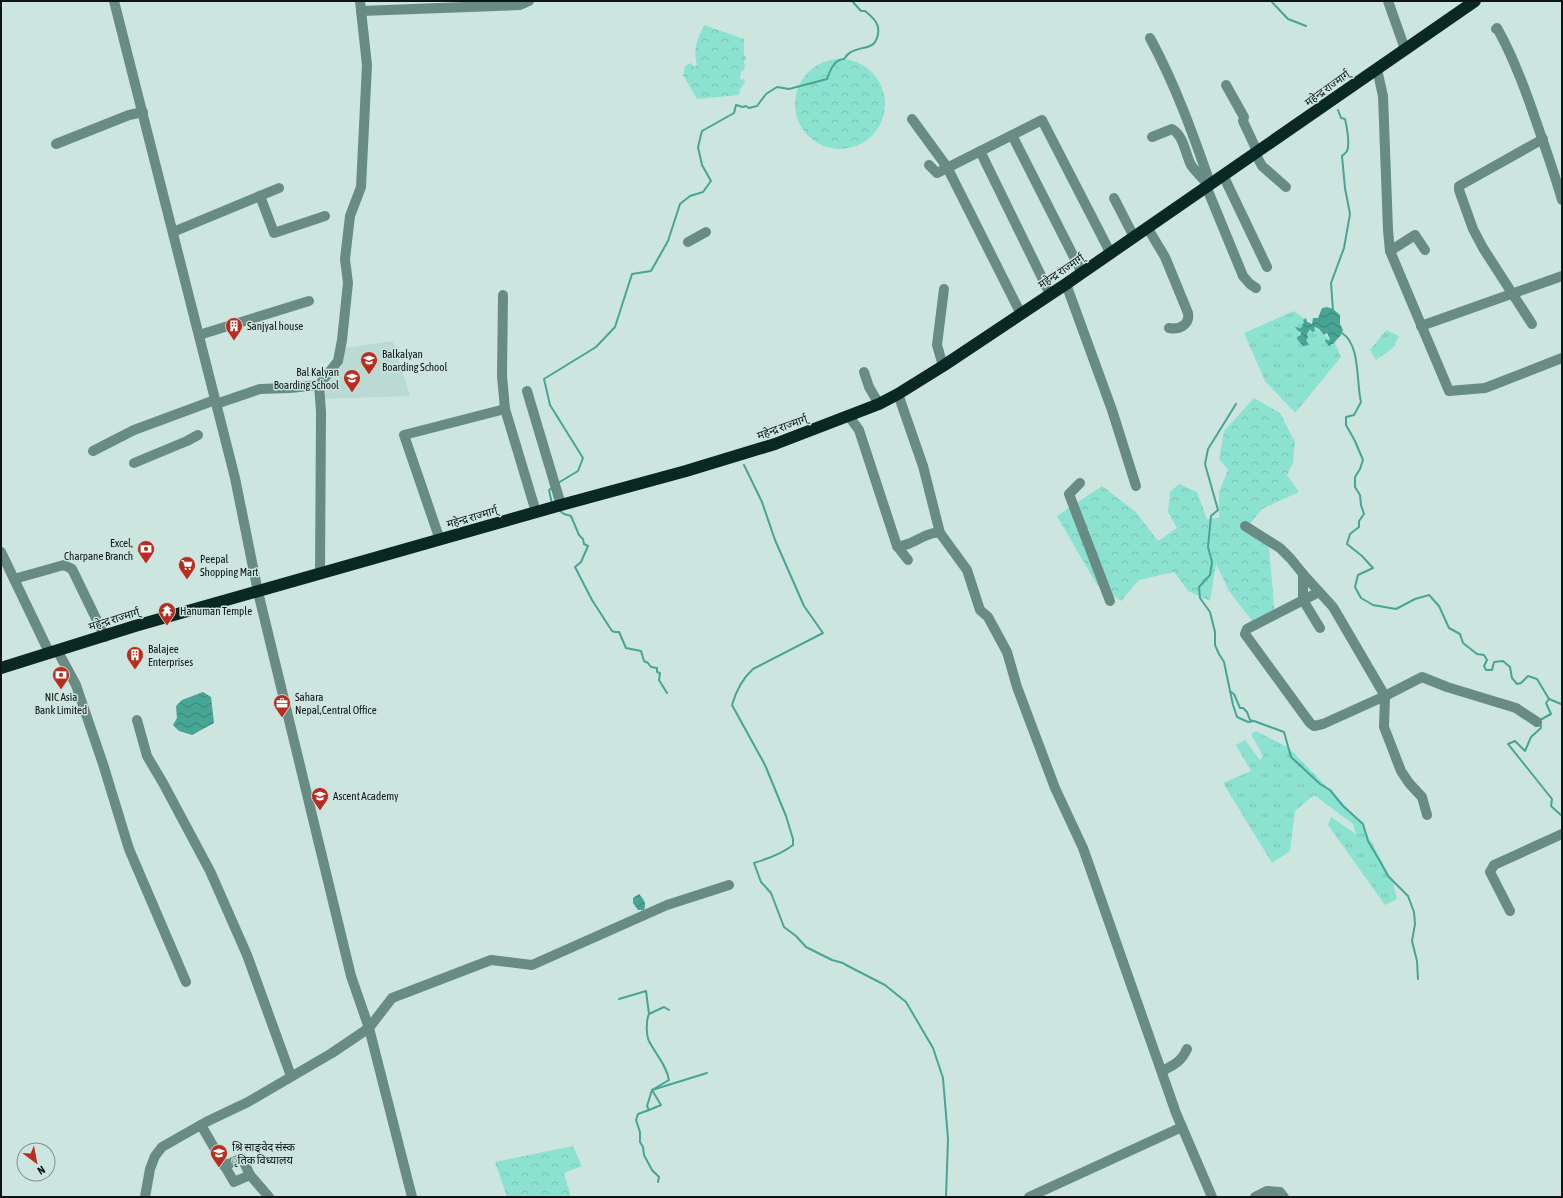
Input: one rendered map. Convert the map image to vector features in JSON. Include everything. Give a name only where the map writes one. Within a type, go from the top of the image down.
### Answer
[{"type":"highway","name":"महेन्द्र राज्मार्ग्","points":[[1,668],[135,626],[686,471],[775,444],[879,404],[943,366],[1111,254],[1208,184],[1314,114],[1345,90],[1474,1]]},
{"type":"street","points":[[114,1],[235,478],[258,592],[351,976],[369,1028],[412,1197]]},
{"type":"street","points":[[320,574],[322,412],[320,385],[338,360],[342,340],[348,284],[345,259],[350,216],[361,187],[367,65],[361,6],[520,5],[529,1]]},
{"type":"street","points":[[1388,1],[1405,49]]},
{"type":"street","points":[[1496,28],[1502,36],[1520,75],[1543,139],[1562,200]]},
{"type":"street","points":[[1150,38],[1158,52],[1195,139],[1208,184],[1243,276],[1256,288]]},
{"type":"street","points":[[1377,69],[1383,96],[1390,250],[1449,391],[1485,388],[1562,358]]},
{"type":"street","points":[[1226,86],[1244,118],[1243,120],[1262,166],[1286,187]]},
{"type":"street","points":[[56,144],[129,115],[142,112]]},
{"type":"street","points":[[912,119],[946,166],[1021,314]]},
{"type":"street","points":[[929,165],[937,173],[946,166],[1042,120],[1111,254]]},
{"type":"street","points":[[1152,137],[1172,129],[1178,132],[1190,163],[1208,184]]},
{"type":"street","points":[[1012,135],[1082,273]]},
{"type":"street","points":[[1532,324],[1473,229],[1459,190],[1459,186],[1543,139]]},
{"type":"street","points":[[980,151],[1050,294]]},
{"type":"street","points":[[1223,175],[1267,267]]},
{"type":"street","points":[[173,232],[279,188]]},
{"type":"street","points":[[260,196],[274,233],[326,216]]},
{"type":"street","points":[[1114,198],[1134,237]]},
{"type":"street","points":[[1147,227],[1165,256],[1188,313],[1189,318],[1186,324],[1174,329],[1168,328]]},
{"type":"street","points":[[688,242],[706,232]]},
{"type":"street","points":[[1390,250],[1415,235],[1425,250]]},
{"type":"street","points":[[1421,326],[1562,276]]},
{"type":"street","points":[[1066,284],[1112,410],[1136,486]]},
{"type":"street","points":[[943,366],[937,345],[944,289]]},
{"type":"street","points":[[503,295],[502,376],[506,409],[536,512]]},
{"type":"street","points":[[199,334],[309,301]]},
{"type":"street","points":[[864,372],[869,387],[879,404]]},
{"type":"street","points":[[93,451],[134,430],[216,402],[260,389],[320,385]]},
{"type":"street","points":[[527,391],[561,505]]},
{"type":"street","points":[[898,394],[923,466],[940,532],[966,570],[980,610],[988,616],[1007,652],[1017,687],[1057,793],[1083,848],[1119,955],[1182,1127],[1212,1197]]},
{"type":"street","points":[[440,540],[404,435],[506,409]]},
{"type":"street","points":[[848,415],[859,430],[897,546],[908,560]]},
{"type":"street","points":[[134,463],[187,442],[198,435]]},
{"type":"street","points":[[1080,483],[1069,494],[1110,601]]},
{"type":"street","points":[[1245,526],[1280,548],[1333,607],[1385,696],[1384,726],[1401,771],[1409,783],[1422,797],[1427,814]]},
{"type":"street","points":[[897,546],[903,546],[934,532],[940,532]]},
{"type":"street","points":[[1,552],[53,651],[76,685],[103,764],[129,850],[186,982]]},
{"type":"street","points":[[14,579],[64,565],[72,569],[105,636]]},
{"type":"street","points":[[1303,574],[1303,600],[1320,628]]},
{"type":"street","points":[[1319,592],[1247,629],[1245,634],[1310,723],[1314,726],[1323,724],[1385,696],[1422,677],[1447,687],[1516,708],[1537,722]]},
{"type":"street","points":[[137,720],[146,756],[163,783],[210,871],[247,956],[291,1076]]},
{"type":"street","points":[[1510,911],[1490,872],[1494,865],[1562,834]]},
{"type":"street","points":[[145,1197],[150,1169],[155,1156],[162,1147],[201,1125],[248,1102],[332,1053],[369,1028],[392,998],[491,960],[532,965],[667,905],[729,885]]},
{"type":"street","points":[[1162,1071],[1183,1058],[1187,1050]]},
{"type":"street","points":[[201,1125],[234,1182],[250,1175]]},
{"type":"street","points":[[1029,1197],[1182,1127]]},
{"type":"street","points":[[224,1166],[242,1158],[250,1175],[269,1197]]},
{"type":"street","points":[[1255,1197],[1267,1191],[1280,1192],[1284,1197]]},
{"type":"shaded area","name":"Balkalyan Boarding School","points":[[393,341],[410,396],[324,399],[326,383],[341,367],[345,348]]},
{"type":"green space","points":[[704,25],[744,39],[744,55],[747,59],[744,61],[745,68],[741,72],[740,80],[744,79],[745,83],[740,89],[739,95],[697,99],[683,75],[685,66],[691,63],[694,67],[697,65],[695,53],[696,44]]},
{"type":"green space","points":[[840,59],[849,60],[865,67],[877,79],[884,95],[884,113],[877,129],[865,141],[849,148],[840,149],[831,148],[815,141],[803,129],[796,113],[795,104],[796,95],[803,79],[815,67],[831,60]]},
{"type":"green space","points":[[1294,311],[1335,343],[1341,357],[1295,413],[1265,381],[1244,333]]},
{"type":"green space","points":[[1386,330],[1399,336],[1393,348],[1376,360],[1370,350]]},
{"type":"green space","points":[[1254,398],[1280,413],[1295,442],[1293,462],[1287,475],[1299,492],[1262,509],[1250,524],[1268,535],[1275,616],[1253,622],[1229,591],[1216,564],[1210,601],[1188,591],[1174,572],[1139,580],[1121,601],[1097,585],[1057,516],[1102,486],[1136,512],[1158,541],[1177,528],[1168,512],[1170,492],[1179,484],[1197,492],[1207,519],[1219,518],[1219,492],[1228,470],[1219,459],[1224,431]]},
{"type":"green space","points":[[1256,731],[1289,748],[1363,824],[1360,821],[1393,882],[1397,899],[1385,905],[1328,825],[1331,817],[1356,834],[1353,824],[1314,795],[1295,811],[1290,851],[1272,863],[1223,783],[1251,771],[1236,745],[1245,740],[1260,760],[1263,756],[1251,734]]},
{"type":"green space","points":[[573,1146],[582,1166],[564,1173],[571,1197],[507,1197],[495,1162]]},
{"type":"water","points":[[1327,307],[1333,309],[1340,315],[1340,324],[1343,330],[1341,335],[1333,344],[1331,344],[1330,347],[1325,341],[1326,339],[1329,341],[1330,339],[1327,333],[1324,335],[1315,327],[1315,331],[1312,332],[1310,329],[1307,334],[1308,338],[1306,340],[1309,345],[1303,346],[1297,339],[1297,337],[1301,335],[1301,332],[1295,327],[1301,328],[1304,322],[1303,320],[1306,318],[1307,322],[1312,324],[1313,318],[1318,318],[1322,308]]},
{"type":"water","points":[[203,692],[211,697],[214,723],[192,735],[179,731],[173,725],[177,718],[176,706],[182,700]]},
{"type":"water","points":[[639,894],[645,905],[644,910],[638,910],[633,903],[633,898]]},
{"type":"waterway","points":[[558,483],[578,471],[583,458],[550,405],[544,379],[596,347],[615,327],[632,274],[651,271],[668,241],[680,204],[690,196],[703,192],[711,181],[702,165],[698,147],[702,131],[734,113],[736,105],[743,107],[746,106],[749,108],[757,106],[766,94],[777,87],[789,89],[827,79],[835,63],[844,59],[851,52],[868,47],[874,43],[878,34],[877,24],[871,16],[865,11],[861,11],[852,1]]},
{"type":"waterway","points":[[1271,1],[1288,19],[1306,26]]},
{"type":"waterway","points":[[1333,311],[1331,283],[1344,248],[1350,214],[1345,188],[1342,156],[1347,151],[1348,135],[1345,119],[1341,118],[1338,110]]},
{"type":"waterway","points":[[1342,333],[1348,339],[1355,355],[1361,402],[1354,415],[1346,417],[1346,425],[1363,460],[1355,477],[1355,487],[1360,495],[1364,514],[1359,521],[1359,527],[1350,534],[1347,544],[1362,556],[1373,568],[1358,575],[1355,587],[1361,598],[1373,605],[1396,609],[1415,599],[1429,595],[1439,606],[1449,628],[1460,634],[1463,643],[1477,654],[1484,655],[1487,660],[1484,666],[1486,670],[1492,670],[1494,662],[1503,661],[1510,667],[1512,678],[1517,684],[1521,683],[1528,676],[1537,679],[1549,699],[1561,704],[1562,703]]},
{"type":"waterway","points":[[1236,404],[1208,449],[1205,464],[1218,510],[1211,516],[1208,547],[1212,562],[1210,575],[1199,587],[1200,598],[1210,612],[1215,632],[1215,645],[1224,662],[1233,705],[1237,717],[1248,722],[1254,721],[1284,732],[1291,757],[1320,784],[1330,790],[1343,806],[1363,824],[1368,841],[1388,876],[1408,896],[1414,912],[1415,924],[1412,941],[1417,961],[1418,979]]},
{"type":"waterway","points":[[744,465],[762,502],[775,540],[804,606],[823,633],[753,669],[746,677],[735,695],[732,705],[765,765],[786,816],[793,839],[793,845],[784,851],[754,863],[761,882],[771,893],[784,927],[796,936],[806,947],[832,960],[843,963],[885,985],[906,1002],[933,1048],[943,1078],[948,1139],[946,1197]]},
{"type":"waterway","points":[[552,504],[549,490],[553,487]]},
{"type":"waterway","points":[[560,511],[571,516],[584,544],[588,546],[581,562],[575,567],[592,600],[612,631],[619,632],[626,648],[641,651],[644,661],[651,667],[657,668],[657,672],[660,673],[659,680],[667,693]]},
{"type":"waterway","points":[[1231,692],[1234,694],[1240,708],[1243,708],[1247,712],[1250,720],[1253,721]]},
{"type":"waterway","points":[[1549,699],[1546,703],[1551,714],[1540,720],[1541,728],[1531,737],[1525,751],[1515,741],[1508,744],[1552,799],[1551,806],[1562,816]]},
{"type":"waterway","points":[[619,999],[646,991],[649,1014]]},
{"type":"waterway","points":[[658,1182],[659,1177],[652,1170],[644,1155],[643,1147],[640,1142],[640,1132],[636,1120],[638,1114],[649,1110],[647,1106],[652,1090],[669,1080],[668,1074],[647,1035],[647,1020],[649,1014],[664,1007],[669,1010]]},
{"type":"waterway","points":[[649,1110],[661,1105],[652,1090],[707,1073]]},
{"type":"place","name":"Sanjyal house","points":[[234,341]]},
{"type":"place","name":"Balkalyan Boarding School","points":[[369,375]]},
{"type":"place","name":"Bal Kalyan Boarding School","points":[[352,393]]},
{"type":"place","name":"Excel, Charpane Branch","points":[[146,564]]},
{"type":"place","name":"Peepal Shopping Mart","points":[[187,580]]},
{"type":"place","name":"Hanuman Temple","points":[[167,626]]},
{"type":"place","name":"Balajee Enterprises","points":[[135,670]]},
{"type":"place","name":"NIC Asia Bank Limited","points":[[61,690]]},
{"type":"place","name":"Sahara Nepal,Central Office","points":[[282,718]]},
{"type":"place","name":"Ascent Academy","points":[[320,811]]},
{"type":"place","name":"श्रि साङ्वेद संस्क ृतिक विध्यालय","points":[[219,1168]]}]
